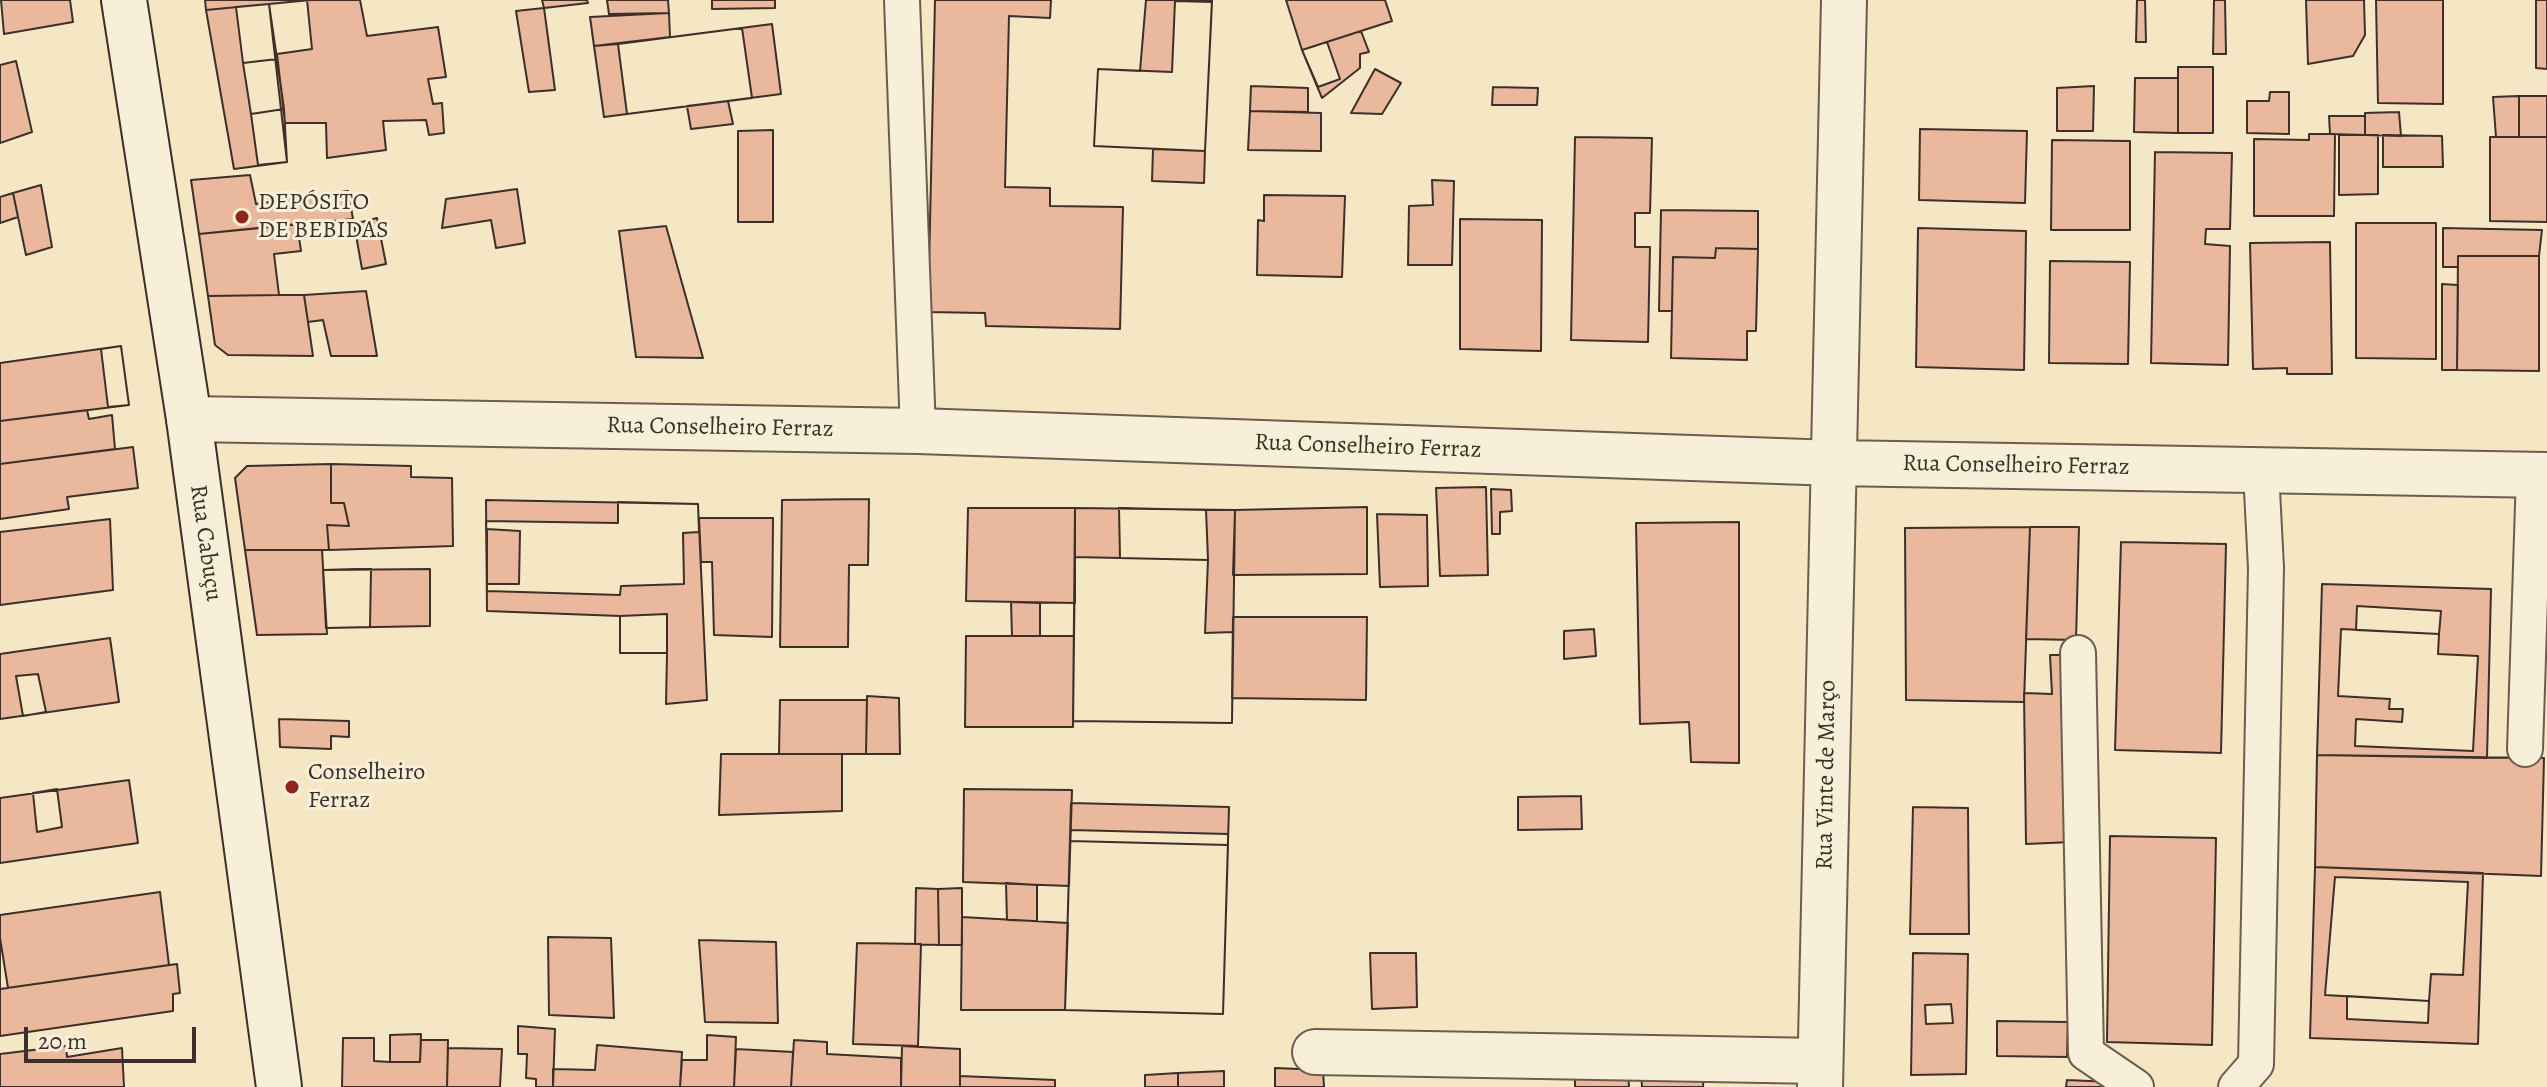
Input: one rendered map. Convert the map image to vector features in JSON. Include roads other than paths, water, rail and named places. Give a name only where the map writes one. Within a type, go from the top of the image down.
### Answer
[{"type":"street","name":"Rua Cabuçu","points":[[124,0],[189,419],[279,1087]]},
{"type":"street","name":"Rua Vinte de Março","points":[[1820,1074],[1844,0]]},
{"type":"street","name":"Rua Conselheiro Ferraz","points":[[189,419],[918,431],[1835,463],[2540,475]]},
{"type":"street","points":[[1315,1052],[1820,1074]]},
{"type":"lane","points":[[902,0],[918,431]]},
{"type":"lane","points":[[2236,1087],[2256,1064],[2266,568],[2261,471]]},
{"type":"lane","points":[[2525,749],[2540,475]]},
{"type":"lane","points":[[2078,653],[2086,1053],[2136,1087]]},
{"type":"place","name":"DEPÓSITO DE BEBIDAS","points":[[242,217]]},
{"type":"place","name":"Conselheiro Ferraz","points":[[292,787]]}]
